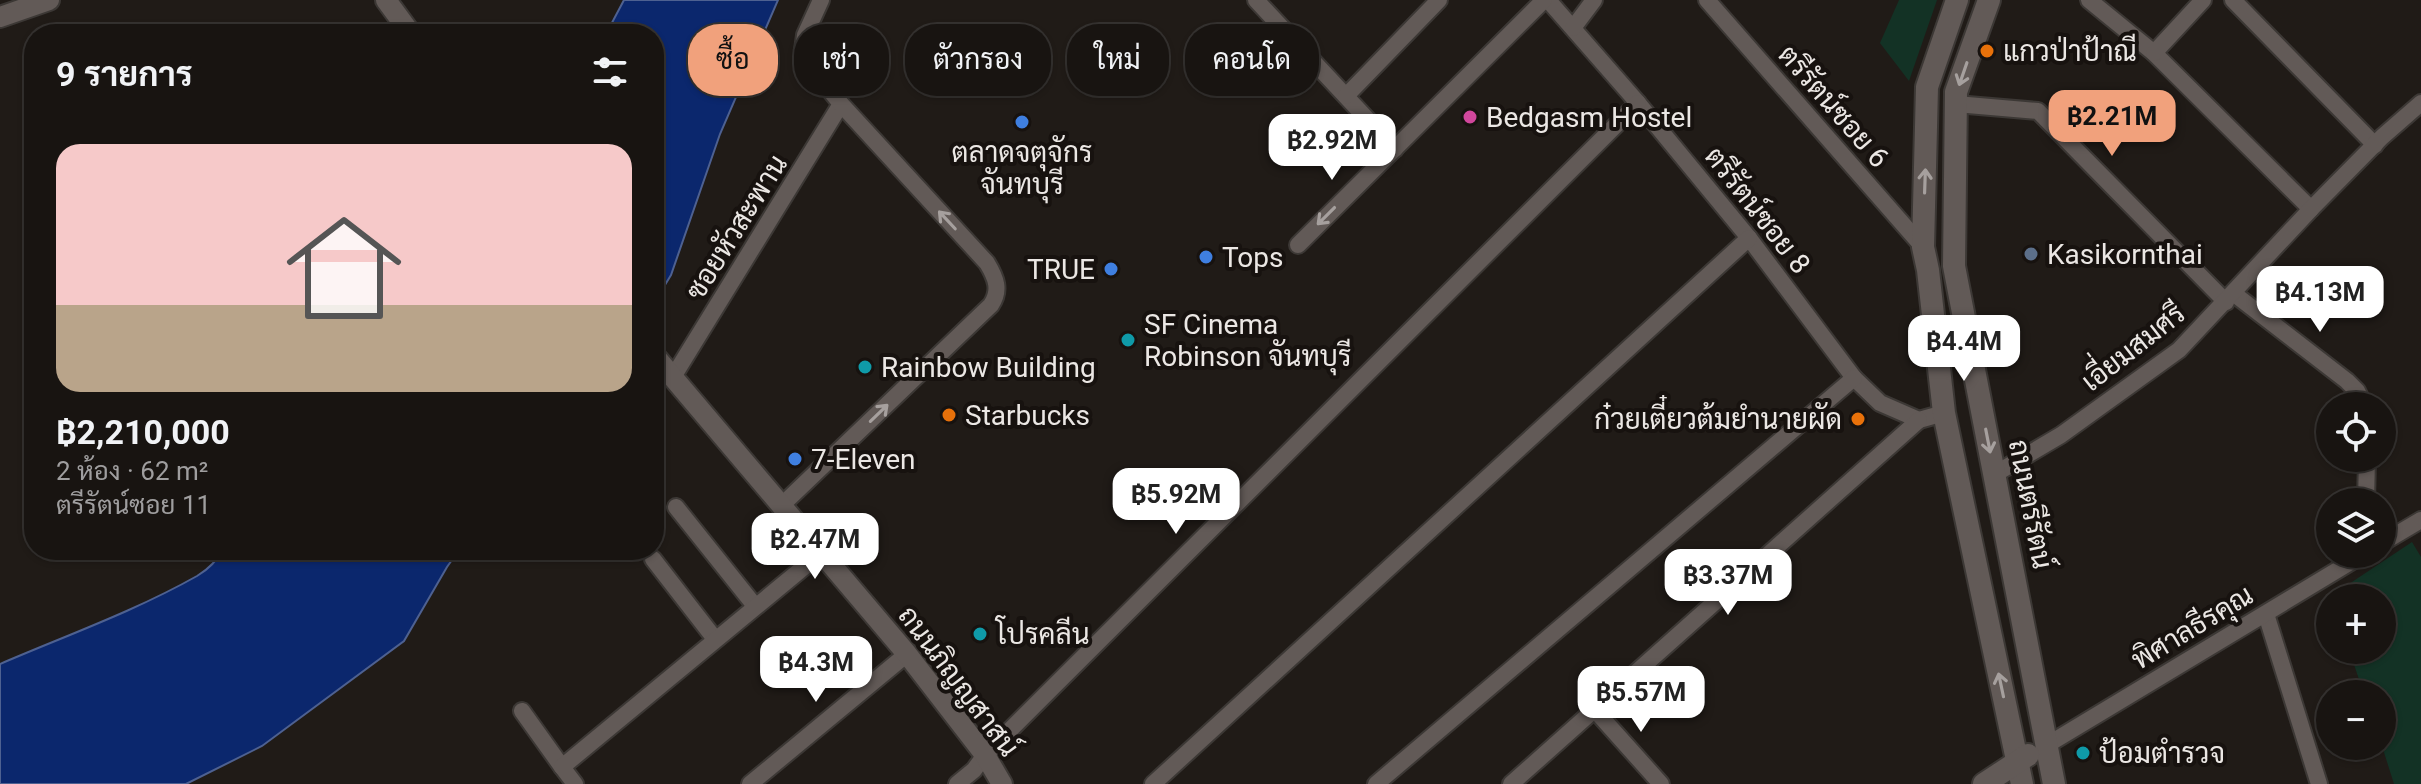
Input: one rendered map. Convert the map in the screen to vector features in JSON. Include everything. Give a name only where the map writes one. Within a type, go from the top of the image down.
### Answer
[{"type":"main road","points":[[1957,0],[1927,87],[1923,247],[1944,413],[2022,784]]},
{"type":"main road","name":"ถนนตรีรัตน์","points":[[1989,0],[1956,92],[1954,266],[2054,784]]},
{"type":"main road","points":[[1984,784],[2047,745]]},
{"type":"street","points":[[0,17],[49,0]]},
{"type":"street","points":[[386,0],[404,24]]},
{"type":"street","points":[[782,505],[991,305],[997,292],[994,274],[987,263],[812,70],[803,50],[805,35],[821,0]]},
{"type":"street","points":[[1256,0],[1395,149]]},
{"type":"street","points":[[1346,96],[1439,0]]},
{"type":"street","points":[[1298,245],[1546,0]]},
{"type":"street","name":"ตรีรัตน์ซอย 8","points":[[1546,0],[1638,103],[1749,238],[1854,378],[1880,403],[1919,420]]},
{"type":"street","points":[[1573,28],[1594,0]]},
{"type":"street","name":"ตรีรัตน์ซอย 6","points":[[1707,0],[1923,247]]},
{"type":"street","points":[[2089,0],[2154,53],[2311,209]]},
{"type":"street","points":[[2154,53],[2203,0]]},
{"type":"street","points":[[2233,0],[2375,145]]},
{"type":"street","points":[[957,784],[1638,103]]},
{"type":"street","name":"เอี่ยมสมศรี","points":[[1995,474],[2061,435],[2179,350],[2311,209],[2421,103]]},
{"type":"street","name":"ซอยหัวสะพาน","points":[[673,377],[841,104]]},
{"type":"street","points":[[1956,104],[2038,111],[2230,297],[2347,381],[2357,392]]},
{"type":"street","points":[[1153,784],[1749,238]]},
{"type":"street","name":"ถนนภิญญสาสน์","points":[[664,367],[907,654],[985,755],[1002,784]]},
{"type":"street","points":[[1376,784],[1854,378]]},
{"type":"street","points":[[1512,784],[1919,420],[1944,413]]},
{"type":"street","points":[[676,507],[755,606]]},
{"type":"street","points":[[2396,535],[2421,520]]},
{"type":"street","points":[[562,767],[821,553]]},
{"type":"street","points":[[654,560],[715,639]]},
{"type":"street","name":"พิศาลธีรคุณ","points":[[2047,745],[2341,568]]},
{"type":"street","points":[[2266,614],[2319,784]]},
{"type":"street","points":[[750,784],[907,654]]},
{"type":"street","points":[[1594,709],[1661,784]]},
{"type":"street","points":[[522,711],[575,784]]},
{"type":"green space","points":[[1899,0],[1937,0],[1909,81],[1880,43]]},
{"type":"green space","points":[[2412,542],[2421,557],[2421,784],[2394,784],[2386,760],[2396,760],[2396,680],[2359,680],[2354,664],[2396,664],[2396,584],[2349,584],[2373,568],[2396,568],[2396,553]]},
{"type":"water","points":[[624,0],[778,0],[768,24],[688,24],[688,96],[736,96],[671,275],[664,287],[664,24],[611,24]]},
{"type":"water","points":[[452,560],[404,641],[262,746],[186,784],[0,784],[0,664],[125,612],[197,576],[215,561]]},
{"type":"place","name":"แกวป่าป้าณี","points":[[1987,51]]},
{"type":"place","name":"Bedgasm Hostel","points":[[1470,117]]},
{"type":"place","name":"ตลาดจตุจักร จันทบุรี","points":[[1022,122]]},
{"type":"place","name":"Kasikornthai","points":[[2031,254]]},
{"type":"place","name":"Tops","points":[[1206,257]]},
{"type":"place","name":"TRUE","points":[[1111,269]]},
{"type":"place","name":"SF Cinema Robinson จันทบุรี","points":[[1128,340]]},
{"type":"place","name":"Rainbow Building","points":[[865,367]]},
{"type":"place","name":"Starbucks","points":[[949,415]]},
{"type":"place","name":"ก๋วยเตี๋ยวต้มยำนายผัด","points":[[1858,419]]},
{"type":"place","name":"7-Eleven","points":[[795,459]]},
{"type":"place","name":"โปรคลีน","points":[[980,634]]},
{"type":"place","name":"ป้อมตำรวจ","points":[[2083,753]]}]
